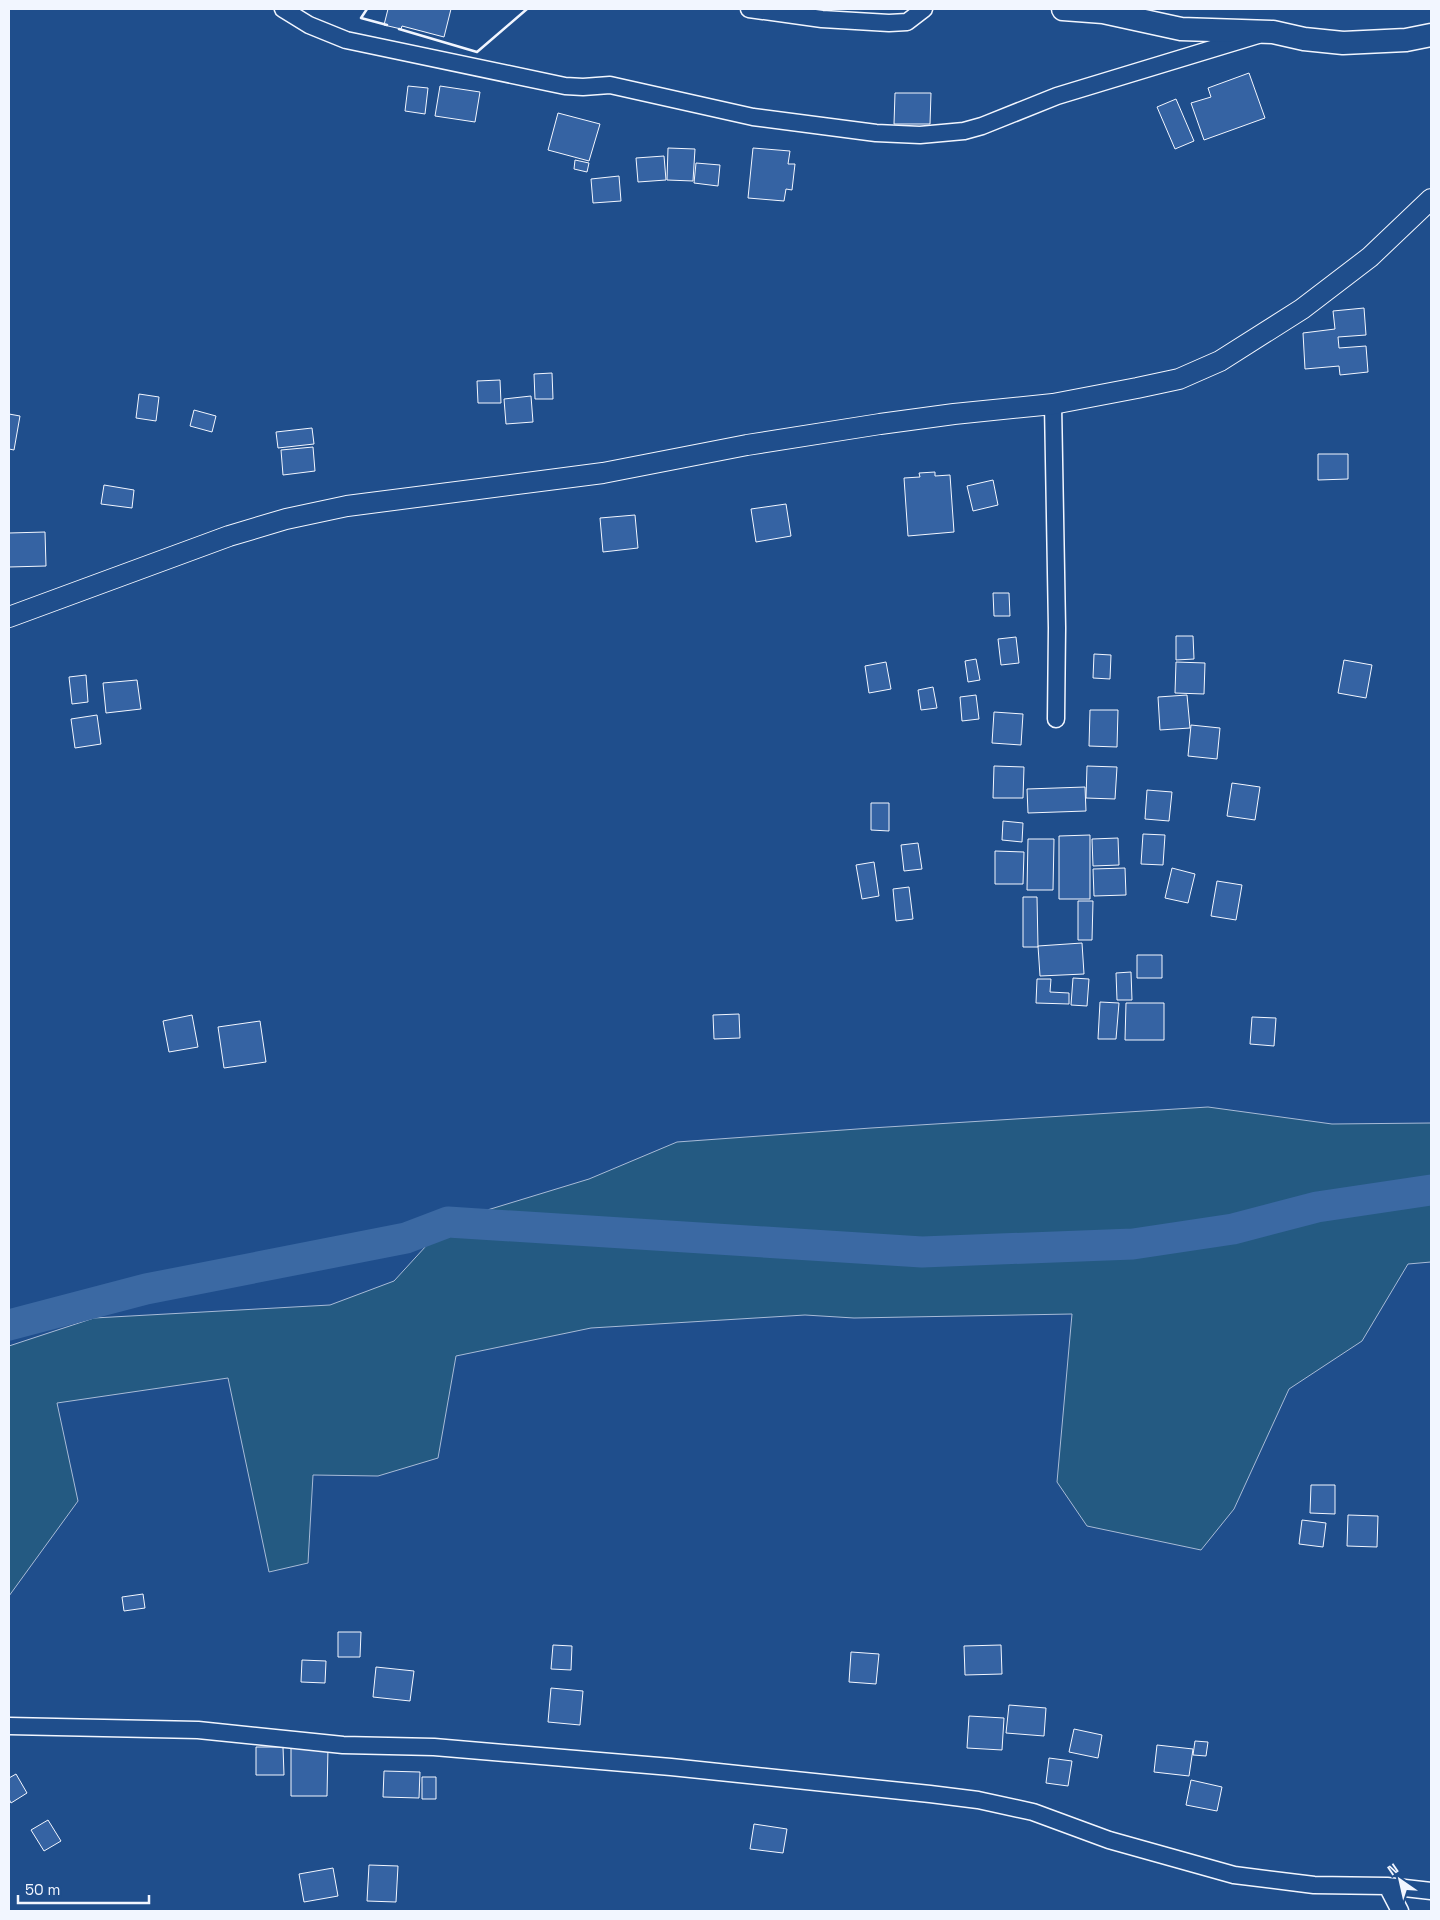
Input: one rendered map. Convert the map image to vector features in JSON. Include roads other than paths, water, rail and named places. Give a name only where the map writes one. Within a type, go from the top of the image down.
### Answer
[{"type":"main road","points":[[1064,9],[1103,12],[1181,29],[1273,32],[1304,39],[1344,42],[1406,40],[1431,35]]},
{"type":"street","points":[[283,9],[309,25],[346,40],[565,86],[583,88],[610,85],[752,117],[876,133],[920,134],[964,131],[982,126],[1057,96],[1119,76],[1273,32]]},
{"type":"street","points":[[749,9],[822,19],[889,23],[907,22],[924,9]]},
{"type":"street","points":[[9,617],[230,536],[294,517],[347,506],[603,473],[747,445],[880,424],[1053,404],[1178,379],[1220,361],[1310,303],[1370,256],[1431,199]]},
{"type":"street","points":[[1053,404],[1057,628],[1056,719]]},
{"type":"street","points":[[9,1726],[198,1730],[343,1745],[434,1747],[671,1767],[940,1795],[978,1800],[1033,1812],[1110,1840],[1234,1875],[1314,1885],[1387,1886],[1431,1891]]},
{"type":"street","points":[[1387,1886],[1400,1911]]},
{"type":"waterway","points":[[9,1325],[146,1289],[406,1238],[448,1222],[922,1252],[1133,1244],[1233,1229],[1317,1207],[1431,1190]]}]
